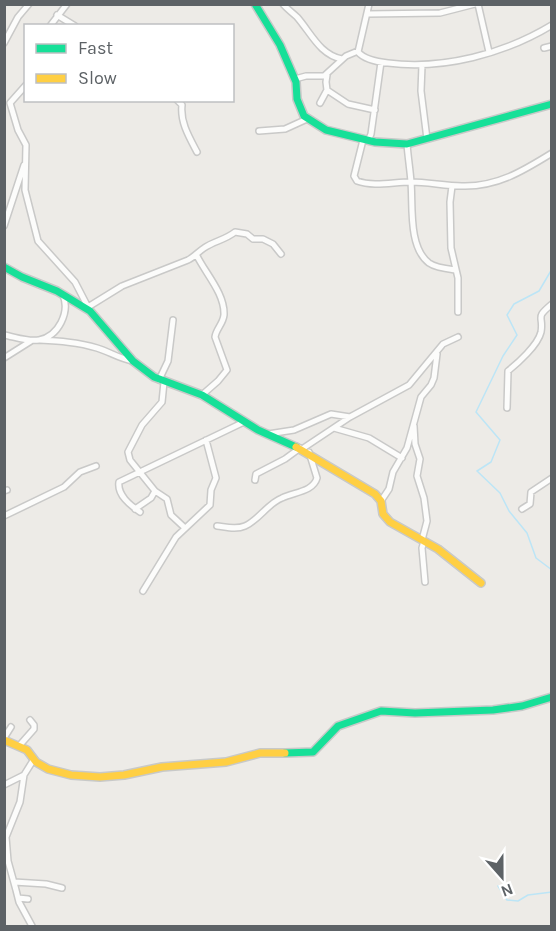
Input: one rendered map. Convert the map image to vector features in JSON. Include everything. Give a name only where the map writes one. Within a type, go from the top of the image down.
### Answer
[{"type":"street","points":[[4,43],[18,17],[29,4]]},
{"type":"street","points":[[51,24],[67,4]]},
{"type":"street","points":[[255,4],[277,39],[295,79],[301,111],[307,119],[326,129],[365,141],[407,144],[552,104]]},
{"type":"street","points":[[283,4],[318,45],[331,56],[342,59]]},
{"type":"street","points":[[358,51],[369,4]]},
{"type":"street","points":[[366,14],[440,13],[476,4],[489,51]]},
{"type":"street","points":[[57,15],[72,24]]},
{"type":"street","points":[[358,51],[363,57],[381,62],[422,65],[452,63],[538,33],[552,25]]},
{"type":"street","points":[[544,48],[552,46]]},
{"type":"street","points":[[295,79],[327,75],[342,59],[358,51]]},
{"type":"street","points":[[381,62],[371,134],[365,141],[355,169],[354,178],[357,181],[369,184],[411,182],[470,186],[503,180],[552,153]]},
{"type":"street","points":[[422,65],[421,91],[427,139]]},
{"type":"street","points":[[320,103],[327,90],[327,75]]},
{"type":"street","points":[[24,88],[10,103],[18,130],[25,143],[27,157],[25,190],[38,241],[75,282],[89,309],[133,361],[162,381],[202,395],[244,422],[304,450],[375,494],[381,501],[383,514],[387,519],[450,558],[481,583]]},
{"type":"street","points":[[327,90],[348,104],[375,111]]},
{"type":"street","points":[[179,102],[182,105],[182,117],[186,130],[197,152]]},
{"type":"street","points":[[259,131],[285,129],[307,119]]},
{"type":"street","points":[[407,144],[414,232],[422,253],[431,264],[456,270]]},
{"type":"street","points":[[4,226],[27,157]]},
{"type":"street","points":[[452,186],[450,202],[452,248],[456,270],[458,312]]},
{"type":"street","points":[[89,309],[122,286],[196,256],[203,248],[237,231],[251,238],[263,239],[273,244],[281,254]]},
{"type":"street","points":[[196,256],[223,301],[223,320],[215,337],[227,370],[202,395]]},
{"type":"street","points":[[4,267],[89,309]]},
{"type":"street","points":[[4,358],[59,327],[66,310],[63,295]]},
{"type":"street","points":[[507,408],[508,371],[532,349],[541,334],[542,312],[552,304]]},
{"type":"street","points":[[173,320],[168,361],[162,381],[164,397],[142,425],[128,452],[130,460],[140,473],[155,491],[167,499],[171,515],[185,528]]},
{"type":"street","points":[[4,335],[87,346],[133,361]]},
{"type":"street","points":[[255,480],[256,474],[304,450],[350,417],[410,385],[443,344],[458,338]]},
{"type":"street","points":[[381,501],[390,489],[393,472],[407,448],[421,397],[431,386],[437,353]]},
{"type":"street","points":[[268,434],[294,430],[332,414],[350,417]]},
{"type":"street","points":[[155,491],[137,511],[123,497],[117,485],[121,480],[244,422]]},
{"type":"street","points":[[414,422],[420,459],[417,476],[424,498],[427,521],[422,548],[425,582]]},
{"type":"street","points":[[334,428],[369,438],[402,458]]},
{"type":"street","points":[[143,591],[172,543],[210,506],[211,490],[216,478],[206,440]]},
{"type":"street","points":[[217,526],[239,528],[244,526],[276,501],[314,485],[317,478],[304,450]]},
{"type":"street","points":[[4,516],[67,485],[80,472],[96,466]]},
{"type":"street","points":[[522,509],[530,504],[531,492],[552,478]]},
{"type":"street","points":[[11,727],[4,739],[27,750],[39,765],[58,773],[100,777],[124,775],[162,767],[226,762],[260,753],[313,752],[338,726],[355,718],[381,711],[416,713],[493,710],[522,706],[552,697]]},
{"type":"street","points":[[19,746],[34,729],[30,720]]},
{"type":"street","points":[[32,927],[18,898],[8,861],[6,837],[20,802],[24,775],[34,759]]},
{"type":"street","points":[[4,785],[24,775]]},
{"type":"street","points":[[14,882],[46,884],[62,888]]},
{"type":"street","points":[[18,898],[28,899]]},
{"type":"waterway","points":[[552,269],[539,291],[514,304],[507,315],[517,335],[503,356],[476,412],[500,440],[491,462],[477,471],[500,493],[509,511],[527,533],[536,558],[552,570]]},
{"type":"waterway","points":[[498,886],[507,900],[518,901],[528,895],[552,892]]},
{"type":"traffic: fast","points":[[255,4],[280,45],[296,82],[297,99],[304,116],[326,130],[375,142],[407,144],[552,104]]},
{"type":"traffic: fast","points":[[4,267],[57,291],[90,311],[133,361],[154,377],[202,395],[258,430],[296,447]]},
{"type":"traffic: fast","points":[[285,753],[313,752],[338,726],[381,711],[415,713],[493,710],[522,706],[552,697]]},
{"type":"traffic: slow","points":[[296,447],[375,494],[381,501],[383,514],[390,522],[438,549],[481,583]]},
{"type":"traffic: slow","points":[[4,740],[27,750],[36,762],[48,769],[71,775],[100,777],[124,775],[162,767],[226,762],[260,753],[285,753]]}]
